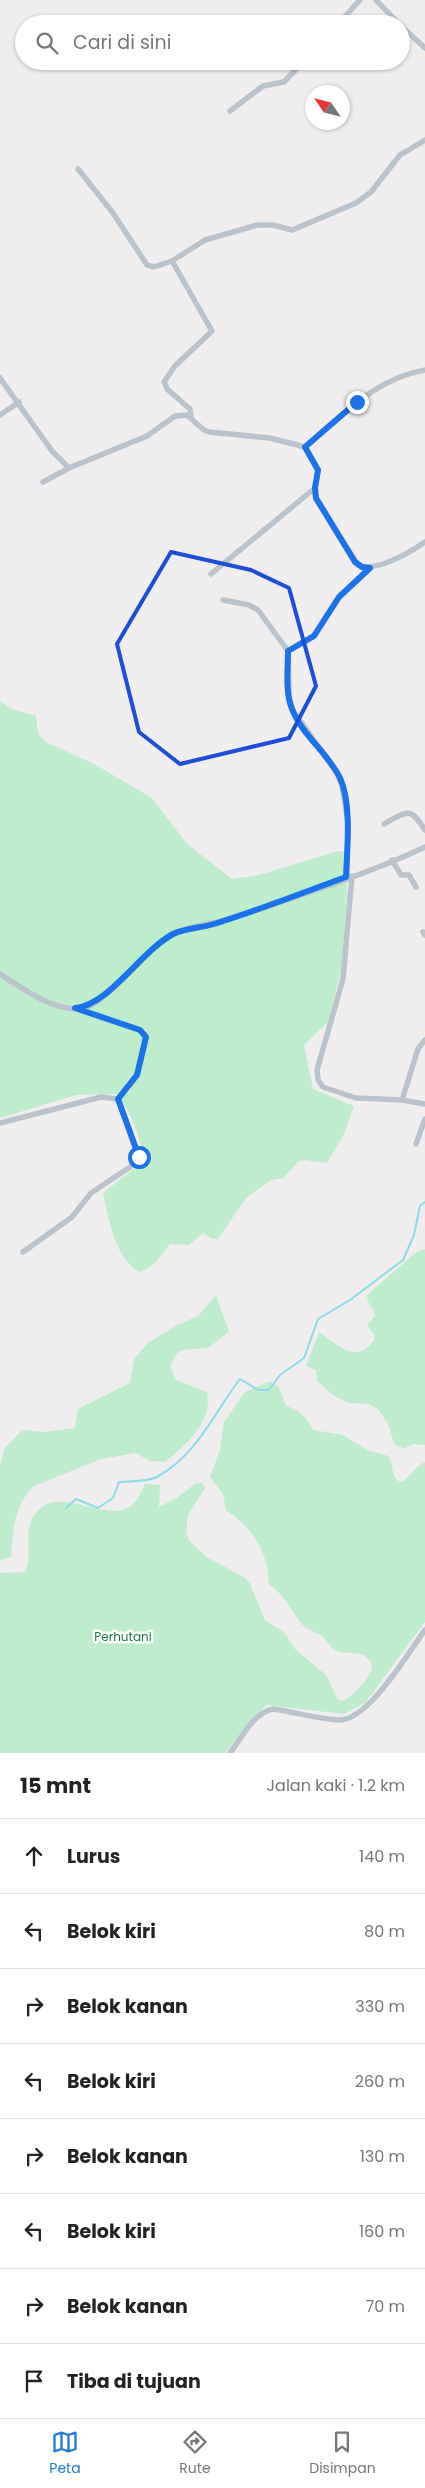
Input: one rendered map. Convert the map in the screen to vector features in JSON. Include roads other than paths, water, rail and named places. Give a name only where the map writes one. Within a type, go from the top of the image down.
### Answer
[{"type":"street","points":[[346,15],[360,0]]},
{"type":"street","points":[[376,0],[390,15]]},
{"type":"street","points":[[410,34],[425,48]]},
{"type":"street","points":[[230,110],[262,86],[284,82],[295,70]]},
{"type":"street","points":[[78,169],[113,213],[147,265],[154,267],[172,261],[205,240],[257,224],[273,225],[292,230],[356,203],[371,192],[400,156],[425,140]]},
{"type":"street","points":[[172,261],[212,331],[175,366],[164,382],[167,389],[190,409],[191,417]]},
{"type":"street","points":[[305,447],[370,393],[403,376],[425,370]]},
{"type":"street","points":[[0,378],[52,450],[69,468]]},
{"type":"street","points":[[0,415],[19,402]]},
{"type":"street","points":[[43,482],[69,468],[147,436],[175,416],[183,414],[191,417],[204,430],[210,432],[270,438],[305,447],[318,470],[315,488],[318,503],[355,562],[362,567],[370,568]]},
{"type":"street","points":[[211,574],[315,488]]},
{"type":"street","points":[[288,651],[314,636],[339,597],[370,568],[402,556],[425,542]]},
{"type":"street","points":[[223,600],[253,607],[288,651],[289,694],[292,709],[337,773],[342,785],[348,823],[349,877],[344,972],[317,1070],[318,1080],[323,1087],[356,1098],[402,1100],[425,1104]]},
{"type":"street","points":[[384,824],[404,812],[410,812],[414,814],[425,830]]},
{"type":"street","points":[[75,1008],[85,1007],[98,1000],[151,950],[175,934],[212,925],[349,877],[425,847]]},
{"type":"street","points":[[392,860],[400,873],[409,875],[416,888]]},
{"type":"street","points":[[0,974],[41,998],[59,1006],[75,1008],[140,1030],[145,1035],[146,1040],[137,1075],[118,1099]]},
{"type":"street","points":[[402,1100],[418,1049],[425,1040]]},
{"type":"street","points":[[0,1123],[101,1097],[118,1099]]},
{"type":"street","points":[[23,1252],[72,1217],[91,1193],[137,1161],[138,1151],[118,1099]]},
{"type":"street","points":[[416,1144],[425,1119]]},
{"type":"street","points":[[230,1753],[254,1722],[266,1711],[273,1709],[339,1720],[355,1716],[368,1707],[425,1630]]},
{"type":"waterway","points":[[66,1508],[76,1499],[98,1508],[113,1498],[119,1482],[153,1479],[171,1468],[204,1433],[240,1379],[258,1390],[269,1390],[280,1375],[304,1358],[318,1319],[350,1300],[403,1260],[414,1235],[420,1206],[425,1202]]},
{"type":"park label","name":"Perhutani","points":[[123,1637]]}]
